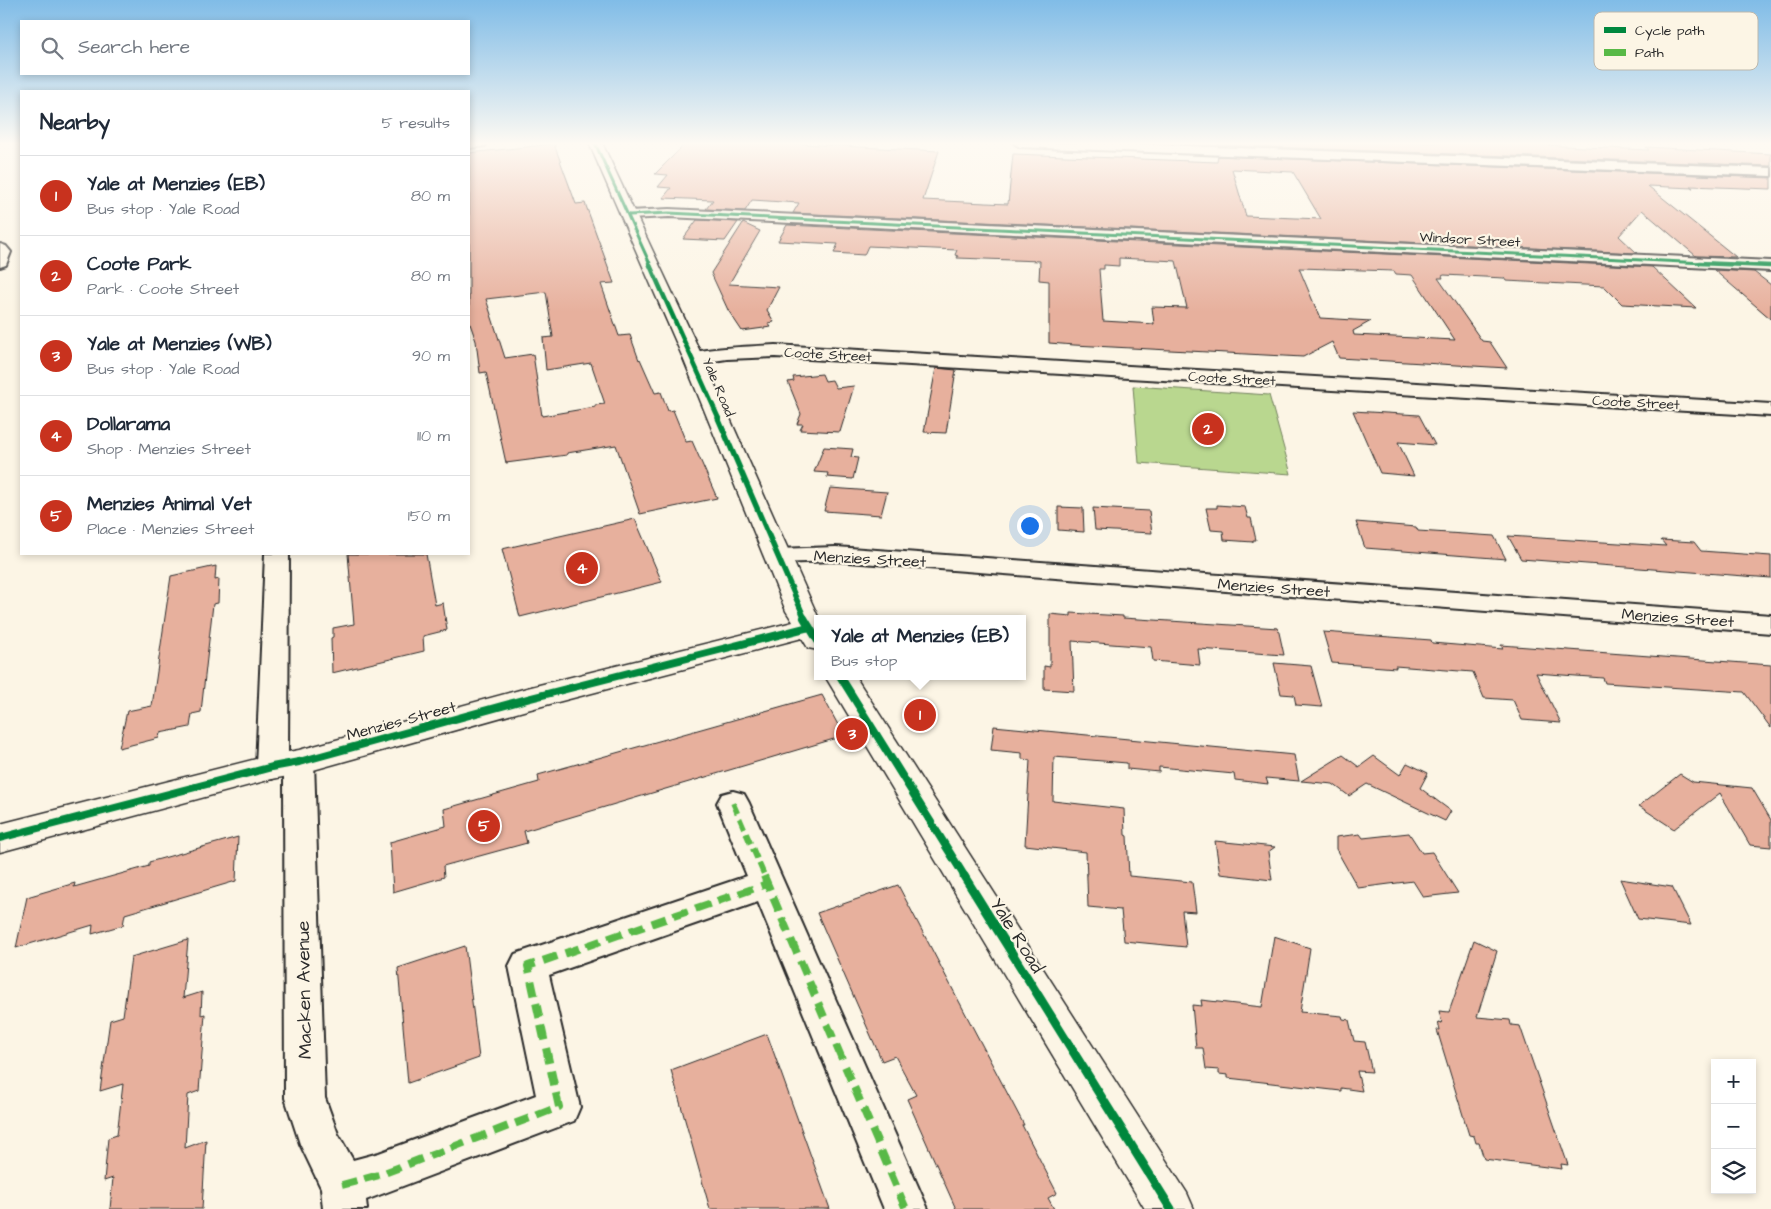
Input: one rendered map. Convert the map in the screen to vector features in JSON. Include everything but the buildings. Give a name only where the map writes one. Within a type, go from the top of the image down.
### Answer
[{"type":"main road","name":"Yale Road","points":[[622,199],[693,358],[800,611],[813,634]]},
{"type":"main road","name":"Menzies Street","points":[[0,838],[285,765],[527,699],[813,634]]},
{"type":"main road","name":"Yale Road","points":[[842,680],[1171,1209]]},
{"type":"street","name":"Windsor Street","points":[[629,214],[679,214],[1771,266]]},
{"type":"street","points":[[0,249],[3,252],[0,262]]},
{"type":"street","name":"Coote Street","points":[[693,358],[727,353],[775,351],[1771,410]]},
{"type":"street","name":"Menzies Street","points":[[777,556],[836,554],[1771,624]]},
{"type":"street","name":"Macken Avenue","points":[[277,555],[285,765],[305,1098],[321,1144],[343,1197]]},
{"type":"street","points":[[733,803],[906,1209]]},
{"type":"street","points":[[343,1197],[379,1175],[559,1107],[528,966],[767,884]]},
{"type":"green space","points":[[1133,386],[1269,395],[1291,474],[1139,463]]},
{"type":"marked path","points":[[733,803],[906,1209]]},
{"type":"marked path","points":[[342,1185],[379,1175],[559,1107],[528,966],[767,884]]},
{"type":"cycle path","points":[[621,199],[693,358],[800,611],[814,634]]},
{"type":"cycle path","points":[[629,215],[669,213],[1771,266]]},
{"type":"cycle path","points":[[0,838],[272,767],[299,762],[527,699],[809,627]]},
{"type":"cycle path","points":[[842,680],[1171,1209]]},
{"type":"place","name":"Coote Park","points":[[1208,429]]},
{"type":"place","name":"Dollarama","points":[[582,568]]},
{"type":"place","name":"Yale at Menzies (EB)","points":[[920,715]]},
{"type":"place","name":"Yale at Menzies (WB)","points":[[852,734]]},
{"type":"place","name":"Menzies Animal Vet","points":[[484,826]]}]
